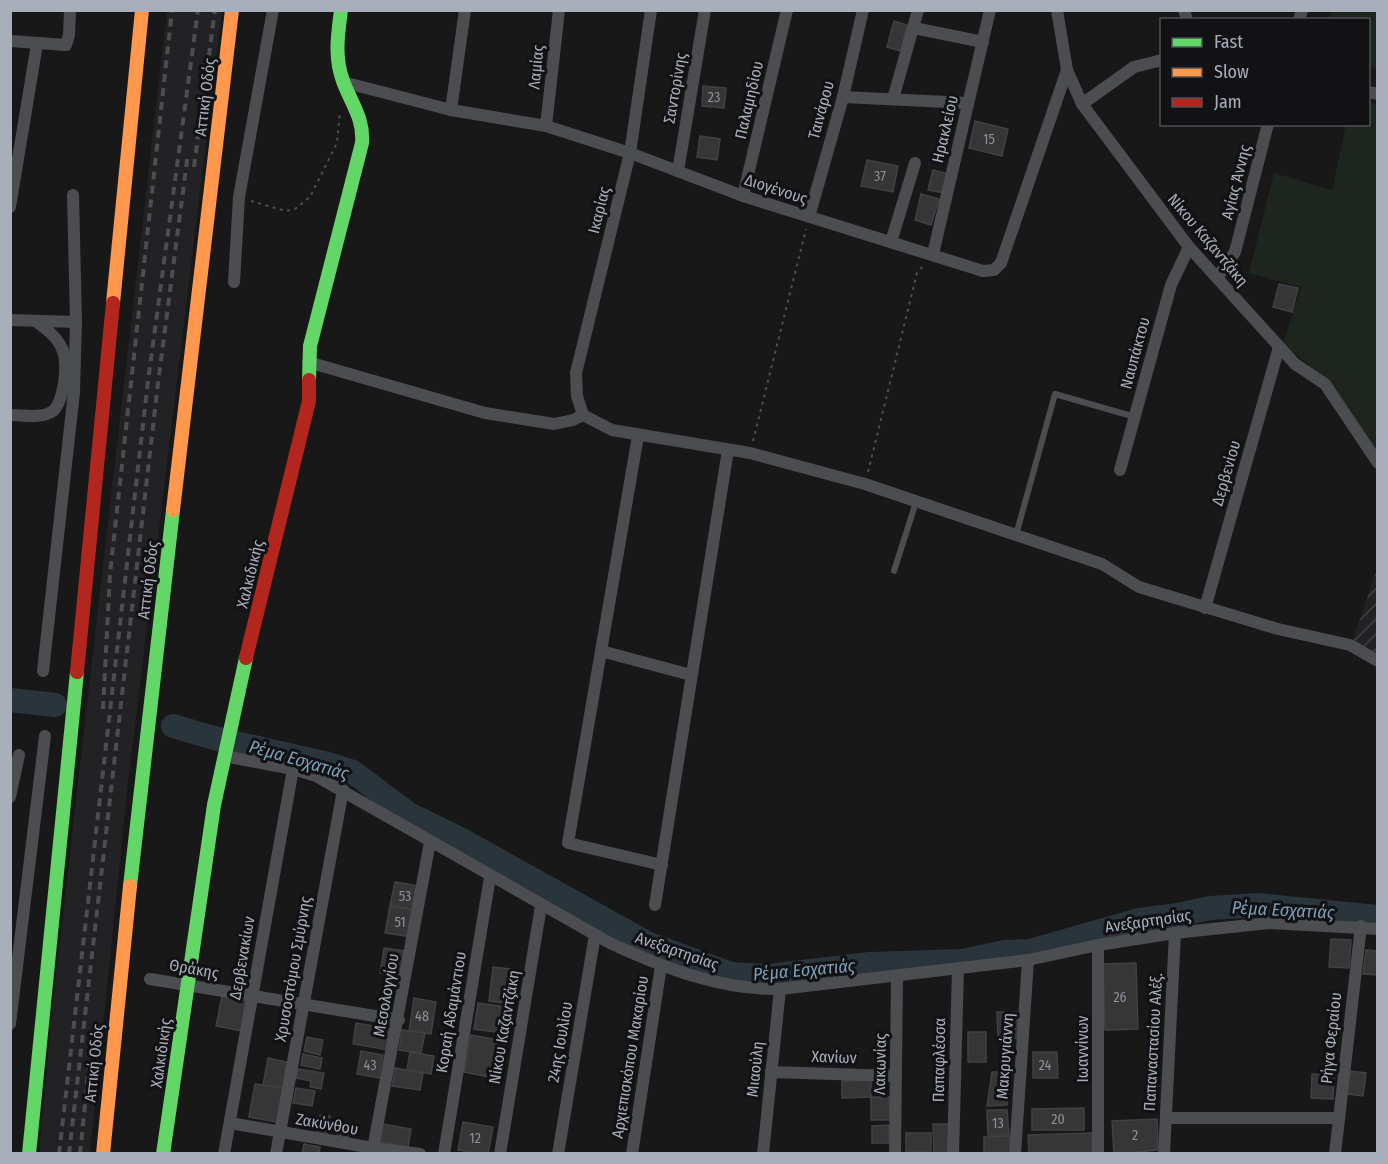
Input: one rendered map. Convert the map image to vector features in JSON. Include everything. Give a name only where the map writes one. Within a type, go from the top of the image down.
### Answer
[{"type":"main road","points":[[29,1154],[142,10]]},
{"type":"main road","name":"Αττική Οδός","points":[[103,1154],[133,854],[232,10]]},
{"type":"main road","name":"Χαλκιδικής","points":[[163,1154],[229,728],[309,400],[308,362],[364,134],[361,115],[343,82],[336,48],[341,10]]},
{"type":"street","points":[[10,41],[66,45],[69,35],[70,10]]},
{"type":"street","points":[[234,282],[238,197],[273,10]]},
{"type":"street","points":[[452,110],[465,10]]},
{"type":"street","name":"Λαμίας","points":[[546,126],[559,10]]},
{"type":"street","name":"Ικαρίας","points":[[583,415],[577,396],[576,373],[630,153],[651,10]]},
{"type":"street","name":"Σαντορίνης","points":[[678,171],[705,10]]},
{"type":"street","name":"Παλαμηδίου","points":[[743,196],[788,10]]},
{"type":"street","name":"Ταινάρου","points":[[809,217],[843,97],[863,10]]},
{"type":"street","points":[[893,99],[918,10]]},
{"type":"street","name":"Ηρακλείου","points":[[933,254],[990,10]]},
{"type":"street","name":"Νίκου Καζαντζάκη","points":[[1058,10],[1066,70],[1082,104],[1189,247],[1295,364],[1326,384],[1377,463]]},
{"type":"street","points":[[914,28],[983,42]]},
{"type":"street","points":[[10,207],[37,44]]},
{"type":"street","points":[[1082,104],[1134,68],[1160,60]]},
{"type":"street","name":"Διογένους","points":[[343,82],[452,110],[546,126],[630,153],[743,196],[983,271],[994,270],[1001,262],[1066,70]]},
{"type":"street","points":[[843,97],[968,103]]},
{"type":"street","name":"Αγίας Άννης","points":[[1217,278],[1235,252],[1267,126]]},
{"type":"street","points":[[891,242],[915,163]]},
{"type":"street","points":[[43,670],[67,478],[76,322],[73,195]]},
{"type":"street","name":"Ναυπάκτου","points":[[1120,470],[1170,285],[1189,247]]},
{"type":"street","points":[[10,320],[38,323],[76,322]]},
{"type":"street","points":[[10,415],[44,415],[54,410],[61,395],[64,353],[53,334],[38,323]]},
{"type":"street","name":"Δερβενίου","points":[[1205,608],[1279,347]]},
{"type":"street","points":[[308,362],[485,413],[554,424],[573,420],[583,415],[612,430],[750,453],[865,484],[1102,564],[1139,587],[1278,629],[1350,645],[1377,661]]},
{"type":"street","points":[[638,436],[568,843],[662,865]]},
{"type":"street","points":[[656,905],[691,675],[724,490],[728,450]]},
{"type":"street","points":[[601,651],[691,675]]},
{"type":"street","points":[[10,1024],[14,956],[45,736]]},
{"type":"street","name":"Ανεξαρτησίας","points":[[225,751],[316,776],[595,935],[661,966],[724,984],[780,988],[897,976],[1028,960],[1098,945],[1175,933],[1269,923],[1361,926],[1377,929]]},
{"type":"street","points":[[10,797],[19,755]]},
{"type":"street","name":"Δερβενακίων","points":[[224,1154],[293,769]]},
{"type":"street","name":"Χρυσοστόμου Σμύρνης","points":[[276,1154],[343,790]]},
{"type":"street","name":"Μεσολογγίου","points":[[372,1151],[399,1020],[430,842]]},
{"type":"street","name":"Κοραή Αδαμάντιου","points":[[444,1154],[490,877]]},
{"type":"street","name":"Νίκου Καζαντζάκη","points":[[500,1154],[541,906]]},
{"type":"street","name":"Ρήγα Φεραίου","points":[[1335,1154],[1361,926]]},
{"type":"street","name":"Παπαναστασίου Αλέξ.","points":[[1164,1154],[1175,933]]},
{"type":"street","name":"24ης Ιουλίου","points":[[558,1154],[595,935]]},
{"type":"street","name":"Ιωαννίνων","points":[[1098,945],[1098,1154]]},
{"type":"street","name":"Μακρυγιάννη","points":[[1015,1154],[1028,960]]},
{"type":"street","name":"Αρχιεπισκόπου Μακαρίου","points":[[632,1154],[661,966]]},
{"type":"street","name":"Παπαφλέσσα","points":[[953,1154],[958,968]]},
{"type":"street","name":"Λακωνίας","points":[[895,1154],[897,976]]},
{"type":"street","name":"Θράκης","points":[[150,979],[188,983],[252,998],[399,1020]]},
{"type":"street","name":"Μιαούλη","points":[[762,1154],[780,988]]},
{"type":"street","name":"Χανίων","points":[[771,1072],[896,1076]]},
{"type":"street","points":[[1166,1118],[1339,1118]]},
{"type":"street","name":"Ζακύνθου","points":[[230,1123],[372,1151],[420,1154]]},
{"type":"lane","points":[[1016,535],[1055,394],[1135,417]]},
{"type":"lane","points":[[894,571],[916,501]]},
{"type":"path","points":[[238,197],[286,211],[295,209],[310,197],[337,143],[343,82]]},
{"type":"path","points":[[750,453],[809,217]]},
{"type":"path","points":[[865,484],[917,273],[933,254]]},
{"type":"shaded area","points":[[167,11],[222,11],[127,792],[90,1153],[39,1154],[53,1000]]},
{"type":"shaded area","points":[[1332,11],[1377,11],[1377,69],[1370,66],[1370,18],[1329,18]]},
{"type":"shaded area","points":[[1370,102],[1377,105],[1377,467],[1324,390],[1306,378],[1308,364],[1283,344],[1301,287],[1249,273],[1274,173],[1332,190],[1346,126],[1370,126]]},
{"type":"shaded area","points":[[1377,569],[1377,657],[1353,640]]},
{"type":"building","points":[[894,21],[907,25],[901,51],[887,47]]},
{"type":"building","points":[[703,86],[726,88],[724,108],[702,106]]},
{"type":"building","points":[[975,121],[1008,129],[1002,156],[969,148]]},
{"type":"building","points":[[700,136],[720,139],[717,160],[697,157]]},
{"type":"building","points":[[867,160],[898,166],[893,192],[861,186]]},
{"type":"building","points":[[933,170],[949,174],[944,193],[928,190]]},
{"type":"building","points":[[921,194],[939,199],[931,225],[915,220]]},
{"type":"building","points":[[1279,284],[1298,288],[1292,312],[1273,307]]},
{"type":"building","points":[[395,882],[420,886],[415,910],[390,906]]},
{"type":"building","points":[[390,906],[415,910],[411,937],[385,933]]},
{"type":"building","points":[[1331,939],[1351,940],[1349,968],[1329,967]]},
{"type":"building","points":[[384,948],[405,951],[401,977],[380,973]]},
{"type":"building","points":[[1366,950],[1378,951],[1378,975],[1363,974]]},
{"type":"building","points":[[1136,963],[1138,1029],[1105,1030],[1103,964]]},
{"type":"building","points":[[493,967],[511,969],[510,985],[515,986],[513,1004],[489,1001]]},
{"type":"building","points":[[222,996],[247,1000],[242,1031],[216,1026]]},
{"type":"building","points":[[414,998],[436,1002],[431,1034],[409,1031]]},
{"type":"building","points":[[478,1003],[514,1008],[510,1034],[474,1029]]},
{"type":"building","points":[[997,1012],[1017,1012],[1018,1038],[998,1038]]},
{"type":"building","points":[[356,1023],[391,1029],[388,1050],[353,1044]]},
{"type":"building","points":[[402,1030],[425,1033],[421,1053],[399,1050]]},
{"type":"building","points":[[968,1032],[986,1032],[986,1062],[968,1062]]},
{"type":"building","points":[[471,1035],[505,1041],[498,1079],[464,1072]]},
{"type":"building","points":[[307,1037],[323,1040],[320,1055],[304,1051]]},
{"type":"building","points":[[361,1051],[383,1055],[379,1078],[357,1074]]},
{"type":"building","points":[[410,1052],[434,1056],[431,1074],[407,1070]]},
{"type":"building","points":[[1033,1052],[1057,1052],[1058,1078],[1033,1078]]},
{"type":"building","points":[[303,1054],[322,1058],[320,1069],[301,1065]]},
{"type":"building","points":[[268,1058],[287,1062],[283,1088],[263,1085]]},
{"type":"building","points":[[395,1068],[423,1073],[420,1090],[392,1086]]},
{"type":"building","points":[[298,1069],[324,1073],[321,1089],[310,1087],[311,1081],[296,1078]]},
{"type":"building","points":[[1350,1071],[1366,1073],[1363,1096],[1347,1094]]},
{"type":"building","points":[[992,1072],[1012,1072],[1007,1105],[987,1106]]},
{"type":"building","points":[[1312,1074],[1334,1075],[1333,1099],[1311,1098]]},
{"type":"building","points":[[871,1080],[871,1097],[842,1098],[842,1081]]},
{"type":"building","points":[[255,1084],[283,1088],[277,1122],[249,1117]]},
{"type":"building","points":[[296,1088],[315,1091],[312,1106],[293,1103]]},
{"type":"building","points":[[871,1097],[889,1097],[890,1120],[871,1120]]},
{"type":"building","points":[[1084,1108],[1084,1130],[1032,1130],[1032,1109]]},
{"type":"building","points":[[987,1110],[1007,1110],[1009,1135],[988,1135]]},
{"type":"building","points":[[320,1115],[330,1116],[327,1135],[317,1134]]},
{"type":"building","points":[[1157,1119],[1158,1150],[1114,1154],[1112,1121]]},
{"type":"building","points":[[340,1121],[350,1123],[348,1137],[337,1135]]},
{"type":"building","points":[[463,1122],[493,1127],[488,1154],[458,1150]]},
{"type":"building","points":[[383,1124],[411,1129],[408,1147],[380,1142]]},
{"type":"building","points":[[933,1124],[949,1124],[950,1154],[934,1154]]},
{"type":"building","points":[[889,1125],[889,1143],[872,1143],[872,1126]]},
{"type":"building","points":[[906,1133],[931,1133],[931,1152],[906,1152]]},
{"type":"building","points":[[1092,1133],[1092,1154],[1029,1154],[1028,1135]]},
{"type":"building","points":[[1011,1136],[1011,1154],[984,1154],[984,1137]]},
{"type":"building","points":[[304,1144],[320,1147],[319,1154],[302,1154]]},
{"type":"waterway","name":"Ρέμα Εσχατιάς","points":[[10,700],[55,705]]},
{"type":"waterway","name":"Ρέμα Εσχατιάς","points":[[173,726],[353,772],[409,814],[460,839],[647,943],[731,974],[768,976],[870,964],[962,961],[1005,952],[1030,951],[1139,920],[1210,908],[1258,905],[1378,917]]},
{"type":"railway","points":[[103,709],[110,574],[172,10]]},
{"type":"railway","points":[[59,1154],[148,381],[198,10]]},
{"type":"railway","points":[[194,167],[215,10]]},
{"type":"railway","points":[[69,1154],[158,383],[188,153]]},
{"type":"railway","points":[[80,1154],[89,1064]]},
{"type":"traffic: fast","points":[[309,380],[310,346],[362,143],[359,118],[338,63],[337,46],[341,10]]},
{"type":"traffic: fast","points":[[130,886],[173,510]]},
{"type":"traffic: fast","points":[[163,1154],[214,805],[246,658]]},
{"type":"traffic: fast","points":[[29,1154],[77,672]]},
{"type":"traffic: slow","points":[[113,303],[142,10]]},
{"type":"traffic: slow","points":[[173,510],[232,10]]},
{"type":"traffic: slow","points":[[103,1154],[130,886]]},
{"type":"traffic: jam","points":[[77,672],[113,303]]},
{"type":"traffic: jam","points":[[246,658],[309,401],[309,380]]}]
